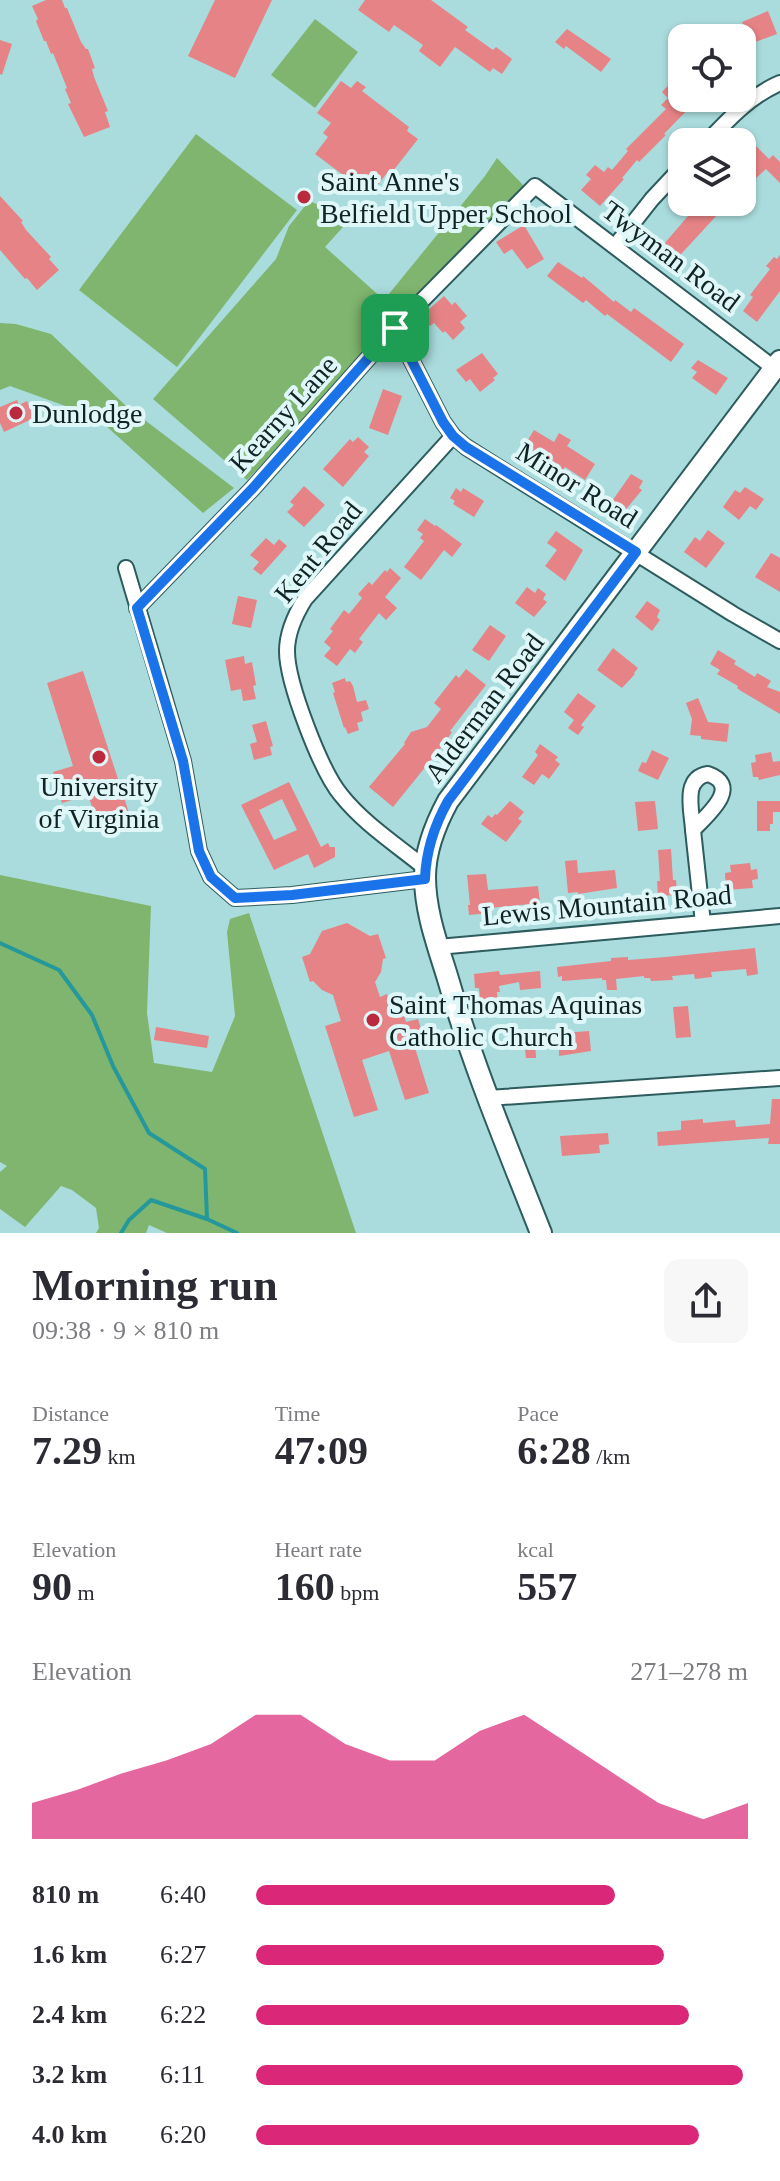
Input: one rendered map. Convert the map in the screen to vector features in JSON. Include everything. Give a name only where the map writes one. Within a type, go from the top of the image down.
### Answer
[{"type":"main road","name":"Alderman Road","points":[[541,1233],[463,1031],[438,947],[425,874],[431,840],[448,801],[777,364]]},
{"type":"street","points":[[721,128],[744,105],[780,83]]},
{"type":"street","points":[[615,246],[668,182]]},
{"type":"street","name":"Twyman Road","points":[[535,186],[777,364]]},
{"type":"street","name":"Kearny Lane","points":[[137,608],[253,488],[395,328],[535,186]]},
{"type":"street","name":"Minor Road","points":[[395,328],[443,422],[466,447],[780,641]]},
{"type":"street","name":"Kent Road","points":[[425,874],[356,812],[331,782],[321,763],[292,681],[287,649],[290,629],[305,599],[453,436]]},
{"type":"street","points":[[126,568],[183,761],[199,851],[211,877],[235,898],[292,895],[425,874]]},
{"type":"street","points":[[693,830],[703,923]]},
{"type":"street","name":"Lewis Mountain Road","points":[[438,947],[780,916]]},
{"type":"street","points":[[488,1098],[780,1078]]},
{"type":"green space","points":[[315,19],[358,52],[315,108],[271,75]]},
{"type":"green space","points":[[196,134],[297,210],[177,367],[79,290]]},
{"type":"green space","points":[[497,158],[526,188],[247,480],[153,399],[276,259],[289,226],[309,201],[353,216],[325,247],[384,300]]},
{"type":"green space","points":[[0,323],[51,334],[125,405],[234,488],[203,513],[96,417],[10,386],[0,390]]},
{"type":"green space","points":[[0,875],[151,906],[147,1013],[154,1063],[212,1072],[235,1016],[227,932],[230,919],[249,913],[356,1233],[167,1233],[149,1225],[146,1233],[96,1233],[99,1228],[96,1208],[72,1190],[61,1186],[25,1227],[0,1209],[0,1172],[7,1166],[0,1162]]},
{"type":"building","points":[[46,0],[62,0],[81,42],[88,49],[95,68],[92,69],[94,77],[108,111],[105,112],[110,127],[84,137],[68,104],[71,103],[67,88],[53,53],[36,21],[38,19],[32,6]]},
{"type":"building","points":[[215,0],[272,0],[235,78],[188,56]]},
{"type":"building","points":[[365,0],[431,0],[468,27],[465,30],[512,59],[502,74],[493,68],[490,72],[455,47],[440,67],[419,51],[423,45],[394,25],[389,32],[358,10]]},
{"type":"building","points":[[768,11],[777,34],[756,42],[756,24],[742,22]]},
{"type":"building","points":[[567,29],[611,59],[601,72],[566,46],[564,49],[555,42]]},
{"type":"building","points":[[0,40],[12,44],[2,75],[0,74]]},
{"type":"building","points":[[341,81],[351,88],[357,81],[366,87],[362,91],[409,127],[407,131],[418,139],[370,195],[315,154],[328,137],[323,133],[331,123],[317,113]]},
{"type":"building","points":[[668,98],[668,112],[685,112],[639,162],[637,160],[600,206],[581,190],[591,179],[586,175],[595,165],[604,172],[608,167],[612,170],[628,151],[626,149],[666,109],[661,105]]},
{"type":"building","points":[[756,146],[769,159],[773,155],[780,162],[780,183],[766,169],[756,178]]},
{"type":"building","points":[[0,196],[59,270],[37,290],[0,250]]},
{"type":"building","points":[[688,216],[716,216],[672,264],[658,251]]},
{"type":"building","points":[[524,225],[544,259],[527,269],[512,249],[504,254],[496,242]]},
{"type":"building","points":[[780,255],[780,291],[757,322],[743,311],[753,297],[750,295],[770,269],[766,266]]},
{"type":"building","points":[[558,262],[583,276],[614,302],[631,312],[634,308],[684,344],[671,362],[607,314],[605,316],[586,300],[583,303],[547,276]]},
{"type":"building","points":[[444,296],[452,305],[455,302],[467,316],[460,322],[465,328],[453,340],[434,323],[430,326],[421,316]]},
{"type":"building","points":[[482,353],[498,374],[480,392],[470,379],[466,382],[456,370]]},
{"type":"building","points":[[698,360],[728,378],[716,395],[692,378],[697,372],[691,368]]},
{"type":"building","points":[[383,389],[402,396],[388,435],[369,428]]},
{"type":"building","name":"Dunlodge","points":[[17,400],[19,405],[27,401],[34,418],[4,432],[0,423],[0,407]]},
{"type":"building","points":[[534,430],[554,442],[559,433],[571,440],[567,446],[595,464],[585,480],[565,467],[562,472],[531,453],[534,448],[526,443]]},
{"type":"building","points":[[358,437],[369,447],[364,452],[369,456],[343,487],[323,469],[350,439],[353,442]]},
{"type":"building","points":[[631,474],[643,481],[639,488],[642,490],[622,514],[610,504]]},
{"type":"building","points":[[304,486],[325,505],[304,527],[287,512],[294,505],[290,502]]},
{"type":"building","points":[[745,487],[764,499],[756,510],[750,506],[739,520],[723,507],[735,490],[740,493]]},
{"type":"building","points":[[456,488],[461,492],[463,488],[484,501],[474,517],[453,504],[455,501],[450,498]]},
{"type":"building","points":[[425,519],[462,544],[452,557],[444,550],[421,580],[404,567],[424,541],[420,538],[423,534],[417,530]]},
{"type":"building","points":[[708,530],[725,543],[706,568],[684,552],[695,537],[700,541]]},
{"type":"building","points":[[556,531],[583,550],[565,581],[545,566],[557,550],[547,543]]},
{"type":"building","points":[[266,538],[274,545],[279,539],[287,546],[261,575],[253,569],[259,562],[250,555]]},
{"type":"building","points":[[771,553],[780,558],[780,592],[755,577]]},
{"type":"building","points":[[390,568],[401,578],[385,597],[397,608],[386,620],[379,613],[359,639],[363,642],[355,653],[350,649],[337,666],[324,656],[331,648],[324,642],[333,631],[330,629],[344,610],[349,614],[362,598],[358,594],[369,582],[372,585]]},
{"type":"building","points":[[527,587],[535,593],[538,588],[546,594],[543,599],[547,602],[534,617],[515,603]]},
{"type":"building","points":[[238,596],[257,600],[251,628],[232,624]]},
{"type":"building","points":[[647,601],[660,610],[657,617],[660,620],[652,631],[635,617]]},
{"type":"building","points":[[490,625],[506,636],[489,661],[472,650]]},
{"type":"building","points":[[613,648],[638,668],[622,688],[597,670]]},
{"type":"building","points":[[718,650],[755,677],[757,673],[771,681],[767,687],[780,692],[780,714],[717,674],[720,670],[710,664]]},
{"type":"building","points":[[244,656],[245,664],[252,662],[256,699],[243,701],[241,689],[231,691],[225,660]]},
{"type":"building","points":[[466,669],[486,685],[393,807],[369,787],[405,744],[411,732],[427,727],[441,709],[434,703],[456,675],[459,678]]},
{"type":"building","points":[[83,671],[129,813],[116,817],[118,822],[99,827],[88,795],[62,803],[53,772],[73,766],[47,683]]},
{"type":"building","points":[[345,678],[353,686],[357,702],[366,700],[369,709],[361,712],[363,721],[357,723],[359,730],[348,734],[332,683]]},
{"type":"building","points":[[578,693],[596,706],[581,725],[584,727],[578,735],[568,728],[574,720],[564,712]]},
{"type":"building","points":[[698,698],[708,722],[729,724],[727,742],[690,735],[692,719],[686,703]]},
{"type":"building","points":[[266,721],[273,746],[270,747],[272,755],[254,760],[250,744],[257,742],[252,725]]},
{"type":"building","points":[[540,744],[558,757],[555,760],[560,764],[549,779],[542,774],[534,785],[522,777],[538,755],[535,752]]},
{"type":"building","points":[[652,750],[669,758],[658,780],[638,771]]},
{"type":"building","points":[[771,752],[773,762],[780,761],[780,775],[759,780],[753,777],[751,763],[756,762],[755,755]]},
{"type":"building","points":[[289,782],[321,847],[328,843],[330,847],[335,847],[335,857],[314,868],[308,854],[274,870],[241,805]],"holes":[[[282,799],[297,830],[274,840],[259,810]]]},
{"type":"building","points":[[510,801],[524,812],[518,819],[522,821],[506,842],[481,824],[488,815],[492,818],[497,815]]},
{"type":"building","points":[[655,801],[658,829],[638,831],[635,802]]},
{"type":"building","points":[[757,801],[780,801],[780,812],[773,812],[770,831],[757,831]]},
{"type":"building","points":[[671,849],[677,895],[658,896],[658,850]]},
{"type":"building","points":[[577,860],[578,873],[615,870],[617,888],[568,893],[565,861]]},
{"type":"building","points":[[750,863],[751,870],[757,869],[758,879],[752,880],[753,888],[726,890],[725,873],[731,872],[730,865]]},
{"type":"building","points":[[486,874],[488,890],[538,886],[540,903],[490,908],[490,913],[469,915],[467,875]]},
{"type":"building","name":"Saint Thomas Aquinas Catholic Church","points":[[347,923],[370,936],[378,934],[386,958],[375,982],[380,997],[387,994],[390,1005],[400,1002],[406,1022],[418,1019],[422,1032],[411,1035],[429,1093],[405,1100],[389,1051],[362,1060],[378,1110],[354,1117],[325,1026],[341,1021],[333,995],[310,982],[302,957],[310,954],[322,931]]},
{"type":"building","points":[[755,948],[758,974],[747,976],[746,969],[711,972],[712,977],[695,979],[694,974],[672,976],[673,980],[651,981],[644,976],[616,979],[617,990],[607,990],[606,980],[602,978],[562,981],[562,976],[558,977],[557,967],[611,961],[611,958],[628,957],[628,960]]},
{"type":"building","points":[[499,971],[500,975],[540,971],[541,988],[520,990],[519,982],[499,986],[498,1006],[481,1008],[474,974]]},
{"type":"building","points":[[688,1006],[691,1037],[676,1038],[673,1007]]},
{"type":"building","points":[[156,1027],[209,1036],[207,1048],[154,1040]]},
{"type":"building","points":[[589,1031],[591,1051],[559,1056],[559,1045],[552,1046],[551,1034]]},
{"type":"building","points":[[535,1038],[536,1058],[526,1058],[524,1039]]},
{"type":"building","points":[[772,1099],[780,1099],[780,1144],[768,1144],[769,1138],[658,1146],[657,1132],[681,1130],[681,1121],[703,1119],[703,1123],[735,1120],[736,1127],[770,1124]]},
{"type":"building","points":[[608,1133],[609,1144],[599,1145],[600,1153],[562,1156],[560,1136]]},
{"type":"waterway","points":[[0,943],[59,970],[92,1015],[113,1066],[149,1133],[205,1169],[207,1219]]},
{"type":"waterway","points":[[121,1233],[129,1220],[151,1200],[237,1233]]},
{"type":"place","name":"Saint Anne's Belfield Upper School","points":[[304,197]]},
{"type":"place","name":"Dunlodge","points":[[16,413]]},
{"type":"place","name":"University of Virginia","points":[[99,757]]},
{"type":"place","name":"Saint Thomas Aquinas Catholic Church","points":[[373,1020]]},
{"type":"route","points":[[395,328],[453,436],[636,552],[448,801],[431,840],[425,879],[292,895],[235,898],[211,877],[199,851],[183,761],[137,608],[253,488],[395,328]]}]
